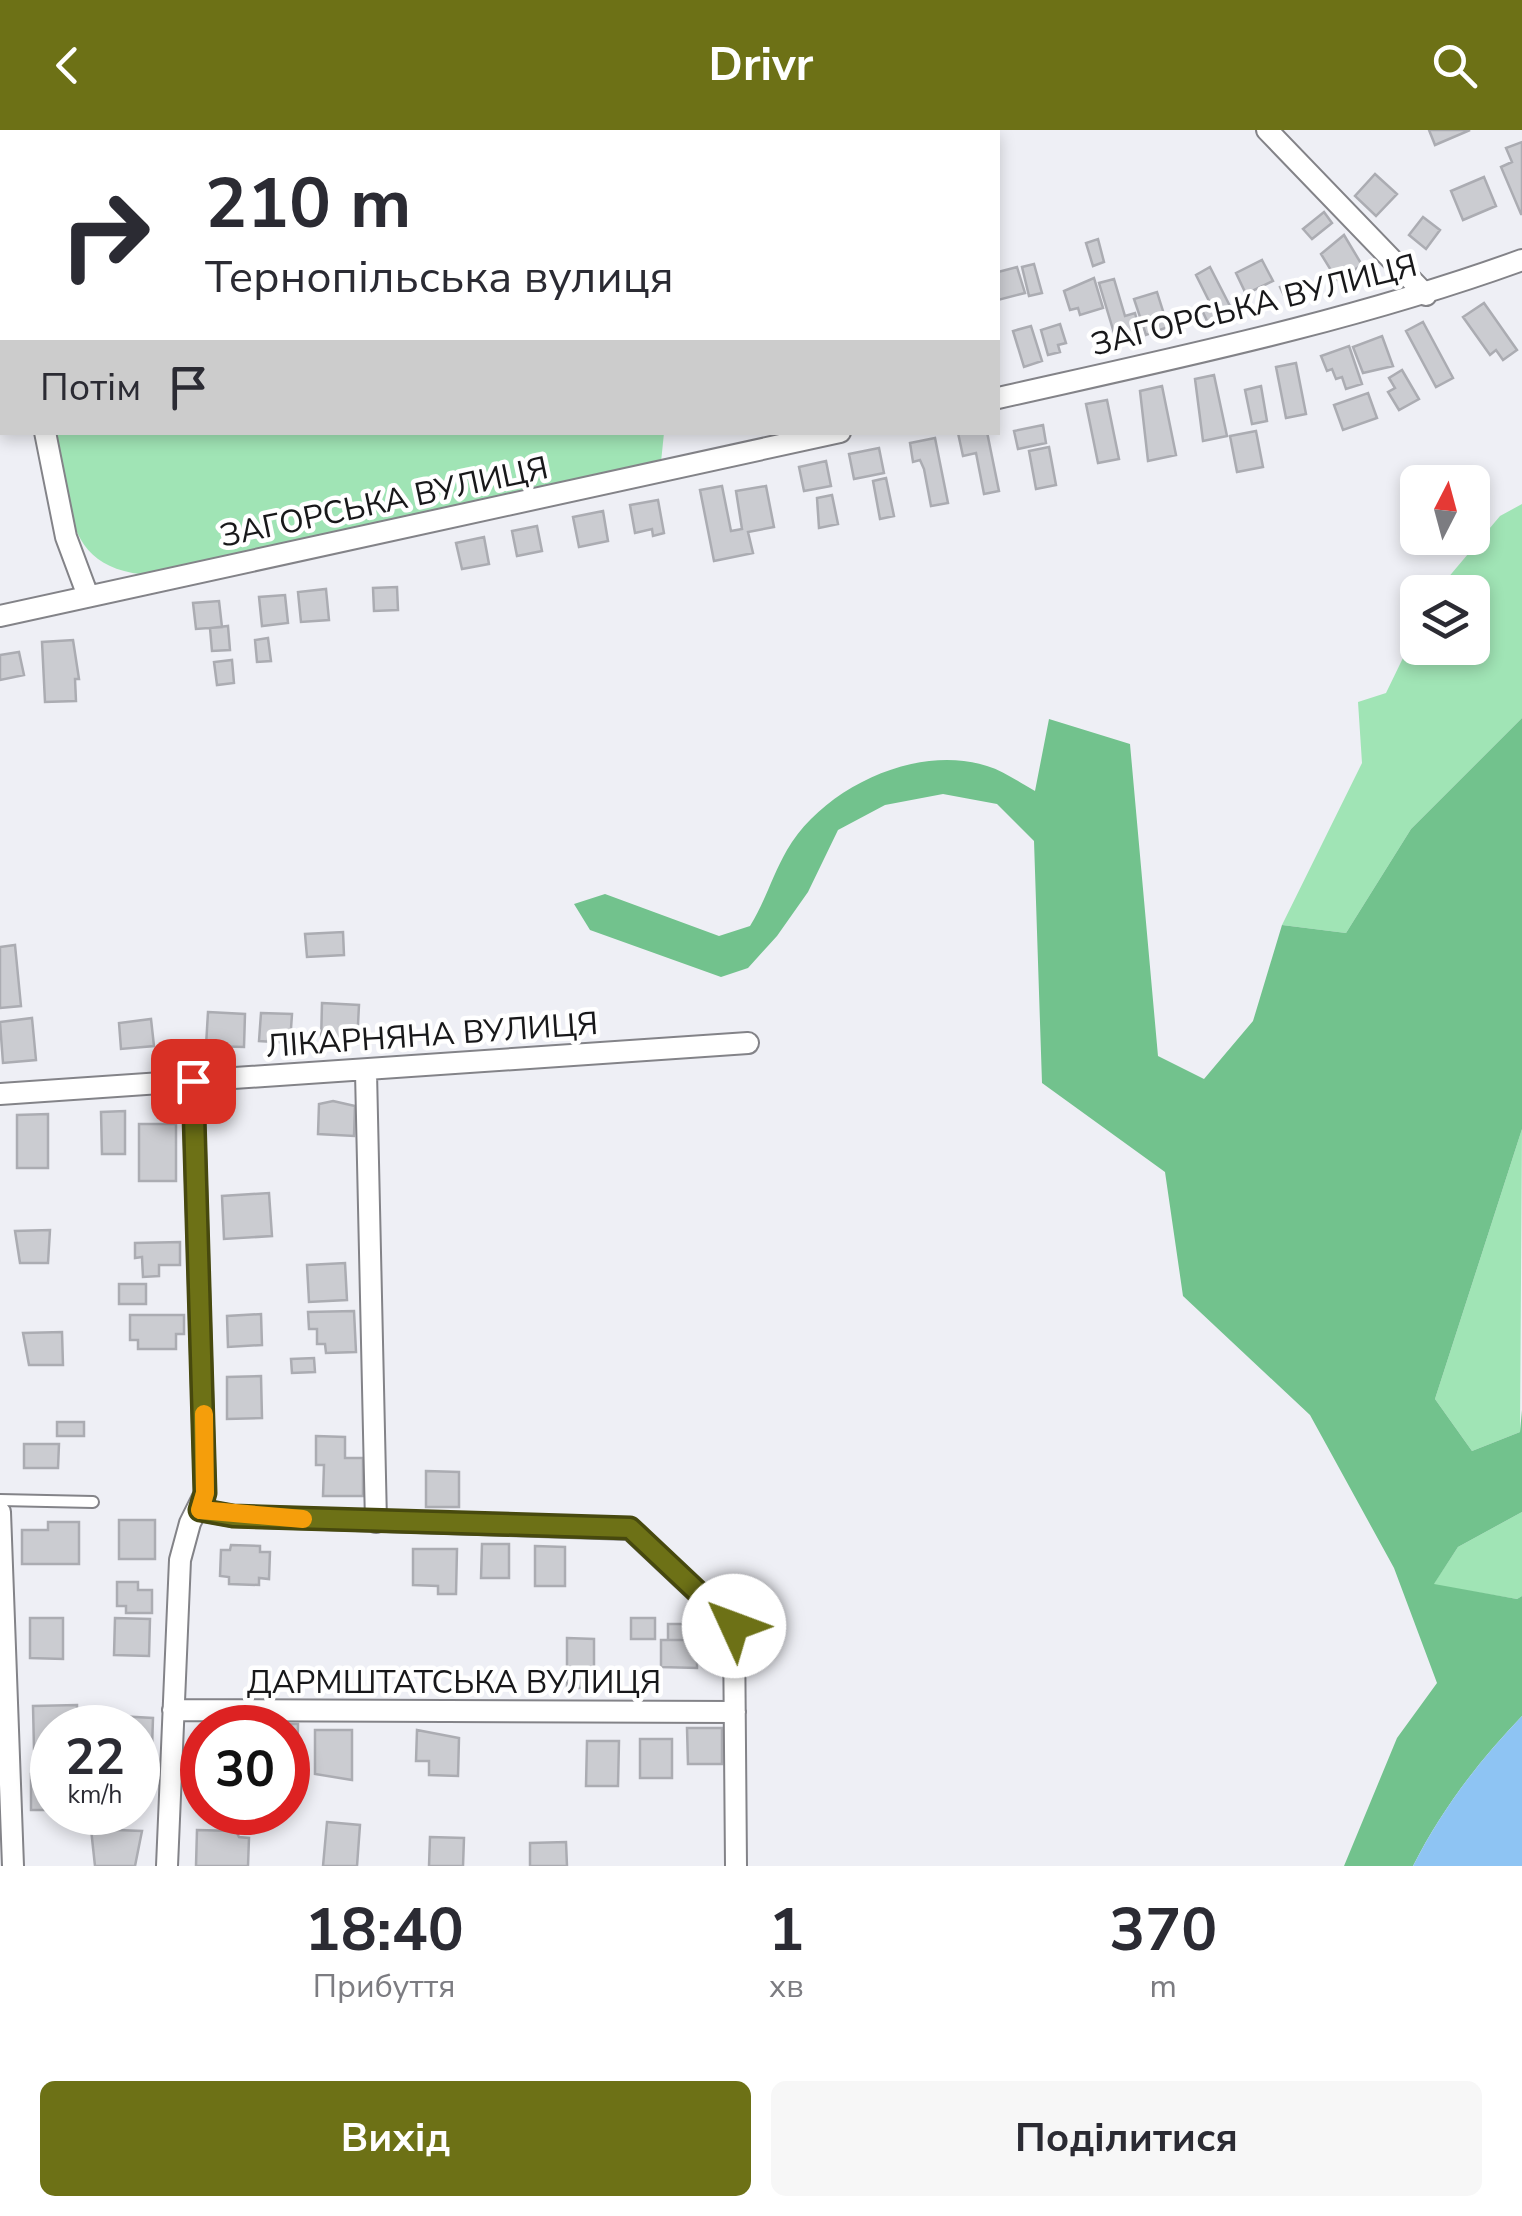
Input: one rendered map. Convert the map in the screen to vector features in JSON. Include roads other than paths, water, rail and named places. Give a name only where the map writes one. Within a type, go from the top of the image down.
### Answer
[{"type":"street","points":[[1267,130],[1426,294]]},
{"type":"street","name":"ЗАГОРСЬКА ВУЛИЦЯ","points":[[1000,398],[1312,327],[1426,294],[1522,260]]},
{"type":"street","points":[[47,435],[66,536],[88,596]]},
{"type":"street","name":"ЗАГОРСЬКА ВУЛИЦЯ","points":[[0,616],[826,435]]},
{"type":"street","name":"ЛІКАРНЯНА ВУЛИЦЯ","points":[[0,1094],[748,1043]]},
{"type":"street","points":[[366,1072],[376,1522]]},
{"type":"street","points":[[167,1866],[180,1560],[190,1523],[200,1510],[205,1493],[193,1081]]},
{"type":"street","points":[[200,1510],[233,1516],[376,1522],[630,1528],[734,1626],[736,1866]]},
{"type":"street","points":[[0,1512],[12,1866]]},
{"type":"street","name":"ДАРМШТАТСЬКА ВУЛИЦЯ","points":[[173,1710],[735,1712]]},
{"type":"lane","points":[[0,1500],[93,1502]]},
{"type":"water","points":[[1522,1716],[1522,1866],[1413,1866],[1462,1787]]}]
